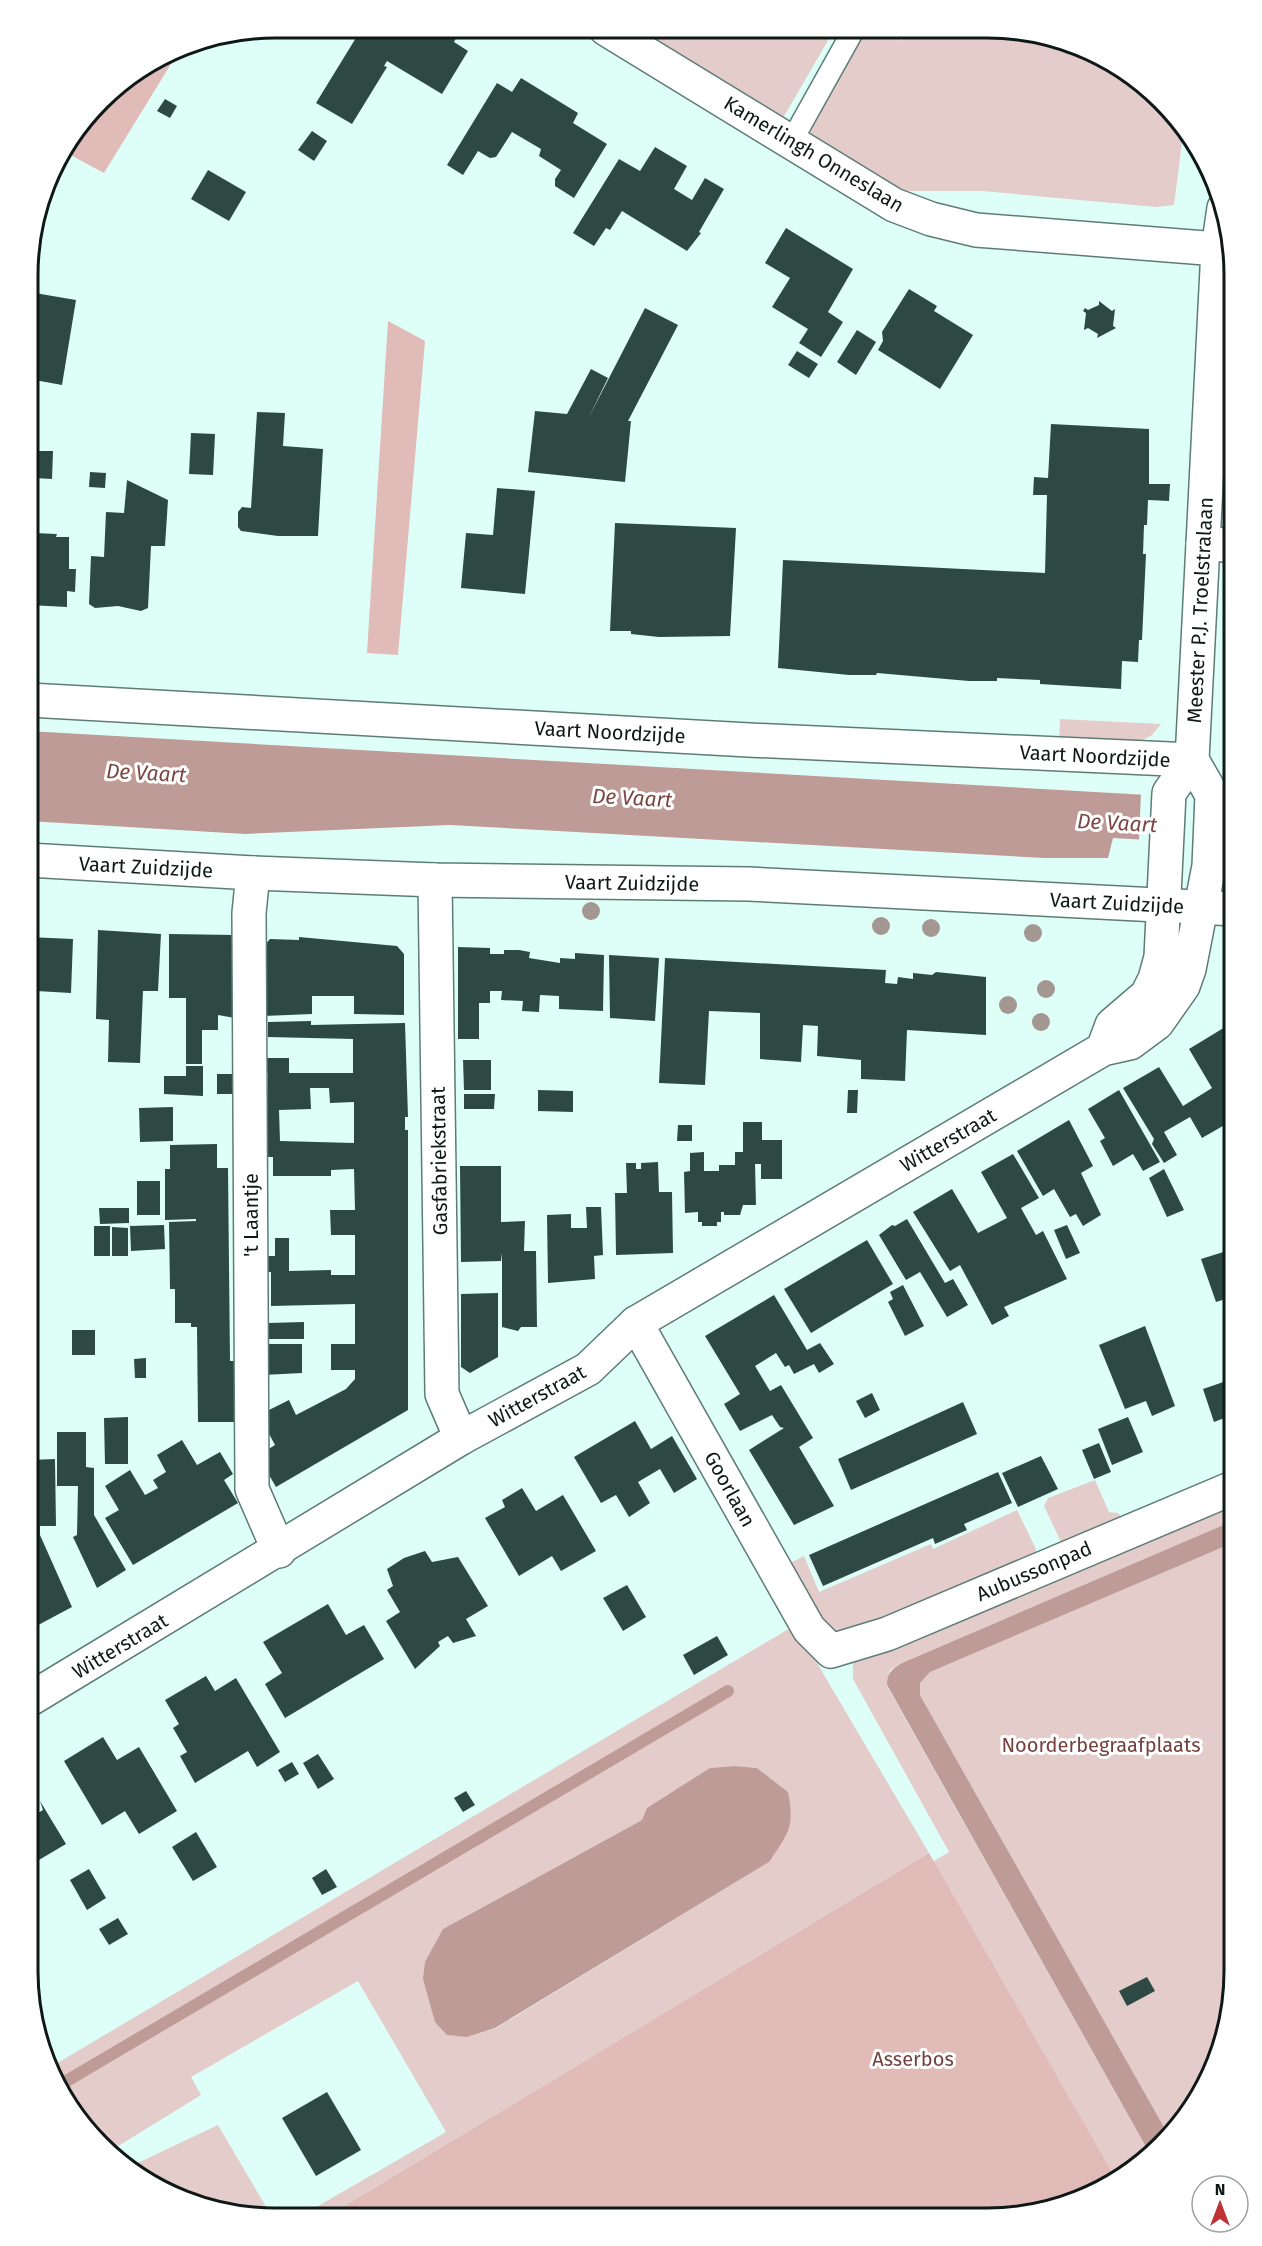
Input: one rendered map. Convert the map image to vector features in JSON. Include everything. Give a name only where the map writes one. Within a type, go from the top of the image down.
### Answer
[{"type":"street","name":"Kamerlingh Onneslaan","points":[[621,38],[894,205],[931,219],[976,230],[1218,249]]},
{"type":"street","name":"Meester P.J. Troelstralaan","points":[[1192,760],[1220,232]]},
{"type":"street","points":[[1203,543],[1224,545]]},
{"type":"street","name":"Vaart Noordzijde","points":[[38,700],[749,740],[1192,760]]},
{"type":"street","points":[[1103,1049],[1112,1025],[1147,995],[1155,979],[1161,957],[1165,906],[1169,793],[1192,760],[1212,795],[1210,844],[1202,908]]},
{"type":"street","name":"Vaart Zuidzijde","points":[[38,861],[253,873],[435,880],[749,884],[1224,909]]},
{"type":"street","name":"'t Laantje","points":[[253,873],[249,914],[252,1489],[279,1551]]},
{"type":"street","name":"Gasfabriekstraat","points":[[435,880],[441,1394],[461,1438]]},
{"type":"street","name":"Witterstraat","points":[[38,1694],[279,1551],[461,1438],[588,1369],[636,1323],[1103,1049],[1130,1043],[1157,1023],[1183,986],[1189,969],[1202,908]]},
{"type":"street","name":"Goorlaan","points":[[636,1323],[809,1629],[831,1651]]},
{"type":"street","name":"Aubussonpad","points":[[831,1651],[887,1634],[1224,1492]]},
{"type":"lane","points":[[791,142],[849,38]]},
{"type":"green space","points":[[647,38],[829,38],[782,120]]},
{"type":"green space","points":[[860,38],[897,38],[902,41],[904,38],[1003,38],[1033,42],[1063,50],[1106,69],[1144,96],[1166,118],[1182,140],[1174,205],[1156,207],[982,191],[906,191],[871,175],[811,138],[810,118]]},
{"type":"green space","points":[[173,61],[104,173],[70,155],[96,118],[118,96],[156,69]]},
{"type":"green space","points":[[388,321],[425,341],[398,655],[367,653]]},
{"type":"green space","points":[[1060,719],[1161,724],[1152,735],[1139,742],[1059,742]]},
{"type":"green space","points":[[1095,1480],[1109,1512],[1118,1513],[1125,1521],[1071,1544],[1061,1542],[1044,1506],[1048,1498]]},
{"type":"green space","name":"Asserbos","points":[[1224,1505],[1224,1525],[902,1663],[890,1670],[887,1686],[1146,2148],[1106,2177],[1078,2190],[1033,2204],[1003,2208],[356,2208],[949,1852],[853,1679],[853,1660]]},
{"type":"green space","points":[[1017,1510],[1036,1549],[1036,1556],[852,1636],[830,1634],[786,1565],[804,1556],[819,1592],[931,1544],[933,1549]]},
{"type":"green space","name":"Noorderbegraafplaats","points":[[1224,1547],[1224,1987],[1220,2017],[1206,2062],[1193,2090],[1165,2129],[920,1695],[920,1683],[930,1672]]},
{"type":"green space","points":[[792,1627],[817,1663],[929,1853],[341,2208],[315,2208],[446,2132],[358,1981],[191,2077],[201,2095],[116,2148],[87,2116],[69,2090],[57,2063]],"holes":[[[735,1766],[757,1768],[788,1792],[769,1862],[496,2028],[467,2037],[443,1929],[642,1820],[710,1768]]]},
{"type":"green space","name":"Asserbos","points":[[929,1853],[1112,2173],[1063,2196],[1033,2204],[1003,2208],[341,2208]]},
{"type":"green space","points":[[218,2125],[267,2208],[229,2204],[199,2196],[156,2177],[137,2164]]},
{"type":"water","name":"De Vaart","points":[[38,732],[1224,799],[1224,844],[1113,838],[1108,858],[1044,858],[450,825],[245,834],[38,822]]},
{"type":"water","points":[[1224,1525],[1224,1547],[930,1672],[920,1683],[920,1695],[1165,2129],[1146,2148],[887,1685],[891,1672],[902,1663]]},
{"type":"water","points":[[735,1766],[757,1768],[788,1792],[791,1814],[788,1830],[769,1862],[495,2028],[467,2037],[447,2035],[435,2022],[423,1979],[425,1962],[443,1929],[642,1820],[647,1808],[710,1768]]},
{"type":"pier","points":[[1141,792],[1224,796],[1224,845],[1139,841]]},
{"type":"building","points":[[356,38],[456,38],[454,42],[468,51],[442,94],[387,61],[384,66],[387,67],[352,124],[316,103]]},
{"type":"building","points":[[521,78],[578,113],[573,123],[607,144],[574,198],[555,186],[555,179],[561,170],[539,156],[541,149],[512,132],[496,157],[490,158],[478,151],[463,175],[447,165],[497,83],[512,92]]},
{"type":"building","points":[[165,99],[177,106],[170,118],[157,111]]},
{"type":"building","points":[[312,131],[327,141],[314,161],[298,150]]},
{"type":"building","points":[[655,147],[687,166],[674,189],[692,200],[705,178],[724,189],[699,232],[701,233],[687,251],[622,211],[610,230],[606,228],[594,246],[573,233],[619,159],[640,171]]},
{"type":"building","points":[[208,170],[246,192],[229,221],[191,199]]},
{"type":"building","points":[[786,228],[853,269],[828,312],[843,322],[821,357],[799,343],[808,329],[772,307],[790,278],[765,263]]},
{"type":"building","points":[[909,289],[937,306],[934,311],[973,335],[940,389],[878,350],[883,341],[882,332]]},
{"type":"building","points":[[38,294],[76,300],[62,385],[38,381]]},
{"type":"building","points":[[1099,301],[1112,311],[1115,309],[1113,326],[1116,328],[1097,338],[1098,334],[1088,328],[1084,330],[1086,313],[1083,311],[1085,308],[1088,310],[1099,305]]},
{"type":"building","points":[[645,308],[678,325],[628,421],[631,421],[625,482],[528,472],[535,411],[567,414],[591,369],[608,378],[589,417]]},
{"type":"building","points":[[857,330],[876,342],[856,375],[837,362]]},
{"type":"building","points":[[797,351],[818,364],[809,378],[788,365]]},
{"type":"building","points":[[257,412],[285,413],[283,446],[323,449],[318,536],[278,536],[241,531],[238,527],[238,512],[242,507],[251,508]]},
{"type":"building","points":[[1051,424],[1149,429],[1149,484],[1170,484],[1169,501],[1148,500],[1147,525],[1144,525],[1143,554],[1146,554],[1142,640],[1139,640],[1138,662],[1122,661],[1121,689],[1040,684],[1040,680],[997,678],[997,681],[969,681],[877,673],[876,675],[849,675],[778,668],[783,560],[1045,573],[1047,495],[1033,495],[1034,477],[1048,478]]},
{"type":"building","points":[[191,433],[215,434],[213,475],[189,474]]},
{"type":"building","points":[[38,451],[53,451],[52,479],[38,478]]},
{"type":"building","points":[[90,472],[106,473],[105,488],[89,487]]},
{"type":"building","points":[[127,480],[168,500],[165,546],[151,546],[148,608],[141,611],[118,606],[95,608],[89,604],[91,556],[104,557],[106,512],[124,513]]},
{"type":"building","points":[[497,488],[535,491],[525,594],[461,588],[466,533],[493,535]]},
{"type":"building","points":[[615,523],[736,528],[730,636],[659,637],[631,634],[631,631],[610,631]]},
{"type":"building","points":[[38,533],[69,537],[69,569],[76,569],[75,592],[67,591],[67,607],[38,605]]},
{"type":"building","points":[[98,930],[161,934],[158,991],[143,991],[140,1063],[108,1062],[109,1020],[96,1019]]},
{"type":"building","points":[[169,934],[235,935],[235,1018],[218,1015],[218,1030],[202,1030],[202,1064],[186,1064],[186,998],[169,998]]},
{"type":"building","points":[[38,937],[73,939],[71,993],[38,991]]},
{"type":"building","points":[[299,937],[397,946],[404,954],[404,1015],[354,1014],[354,996],[312,996],[312,1014],[264,1016],[263,947],[270,939],[299,940]]},
{"type":"building","points":[[458,947],[490,948],[490,954],[504,954],[504,950],[519,950],[530,952],[529,958],[560,963],[560,958],[575,959],[575,953],[604,955],[603,1011],[559,1009],[559,996],[540,995],[539,1012],[522,1011],[523,1001],[501,1000],[502,991],[490,991],[490,1003],[479,1003],[479,1039],[458,1039]]},
{"type":"building","points":[[609,955],[659,958],[655,1021],[610,1018]]},
{"type":"building","points":[[665,958],[886,970],[885,983],[897,984],[898,977],[913,979],[913,973],[932,975],[936,972],[986,977],[986,1035],[907,1030],[905,1081],[861,1079],[861,1060],[817,1056],[818,1026],[803,1025],[801,1062],[760,1059],[760,1013],[709,1011],[705,1085],[659,1083]]},
{"type":"building","points":[[311,1021],[311,1025],[405,1023],[408,1117],[405,1117],[405,1130],[408,1130],[408,1410],[276,1487],[269,1475],[267,1450],[275,1445],[268,1432],[265,1412],[289,1400],[296,1415],[346,1389],[355,1379],[355,1370],[331,1370],[331,1344],[355,1344],[355,1304],[271,1306],[271,1272],[262,1272],[262,1256],[275,1256],[275,1238],[289,1238],[289,1271],[331,1270],[331,1275],[355,1275],[355,1235],[331,1235],[330,1210],[355,1210],[354,1169],[331,1170],[331,1176],[273,1176],[273,1157],[265,1157],[268,1073],[265,1072],[265,1058],[289,1058],[289,1073],[353,1073],[353,1039],[268,1037],[268,1022]],"holes":[[[310,1088],[329,1088],[330,1103],[354,1102],[354,1143],[280,1141],[279,1110],[311,1109]]]},
{"type":"building","points":[[1224,1028],[1224,1125],[1202,1138],[1190,1117],[1164,1132],[1177,1155],[1164,1163],[1152,1144],[1154,1139],[1123,1088],[1159,1067],[1183,1106],[1212,1088],[1189,1049]]},
{"type":"building","points":[[463,1060],[491,1060],[491,1090],[464,1090]]},
{"type":"building","points":[[186,1066],[203,1066],[203,1096],[164,1094],[164,1076],[186,1076]]},
{"type":"building","points":[[217,1074],[235,1074],[235,1094],[217,1094]]},
{"type":"building","points":[[538,1090],[573,1091],[573,1112],[538,1111]]},
{"type":"building","points":[[848,1090],[858,1090],[857,1113],[847,1113]]},
{"type":"building","points":[[1119,1090],[1160,1162],[1143,1171],[1133,1154],[1113,1166],[1100,1141],[1105,1138],[1088,1109]]},
{"type":"building","points":[[464,1094],[495,1094],[494,1109],[464,1109]]},
{"type":"building","points":[[173,1107],[173,1141],[140,1142],[139,1108]]},
{"type":"building","points":[[1069,1120],[1093,1166],[1081,1173],[1101,1215],[1083,1226],[1076,1214],[1070,1217],[1054,1189],[1043,1196],[1017,1151]]},
{"type":"building","points":[[743,1122],[762,1122],[762,1140],[782,1140],[782,1179],[761,1179],[761,1164],[755,1164],[756,1205],[743,1205],[740,1215],[724,1215],[724,1212],[721,1212],[721,1222],[717,1222],[717,1226],[702,1226],[702,1222],[698,1222],[698,1212],[685,1213],[684,1172],[690,1171],[690,1153],[704,1152],[704,1171],[719,1171],[719,1165],[735,1165],[735,1152],[743,1152]]},
{"type":"building","points":[[678,1125],[692,1125],[692,1141],[677,1141]]},
{"type":"building","points":[[217,1144],[217,1168],[228,1168],[230,1361],[242,1361],[242,1422],[198,1422],[197,1327],[191,1327],[191,1323],[175,1323],[175,1289],[170,1289],[169,1222],[196,1221],[196,1219],[165,1220],[165,1169],[170,1169],[170,1145]]},
{"type":"building","points":[[1013,1154],[1039,1198],[1021,1208],[1036,1235],[1043,1231],[1067,1279],[1004,1307],[1009,1316],[992,1325],[960,1265],[950,1271],[913,1212],[952,1189],[978,1233],[1007,1218],[981,1172]]},
{"type":"building","points":[[658,1162],[659,1192],[672,1192],[673,1253],[616,1255],[615,1193],[627,1193],[626,1163],[636,1163],[636,1169],[641,1169],[641,1163]]},
{"type":"building","points":[[460,1166],[501,1166],[501,1222],[525,1221],[524,1251],[536,1251],[537,1327],[521,1327],[518,1331],[502,1327],[502,1253],[501,1261],[461,1262]]},
{"type":"building","points":[[1164,1169],[1184,1210],[1167,1217],[1149,1178]]},
{"type":"building","points":[[137,1181],[160,1181],[160,1215],[137,1215]]},
{"type":"building","points":[[586,1207],[601,1207],[603,1255],[594,1256],[595,1279],[548,1283],[547,1215],[571,1214],[571,1228],[587,1228]]},
{"type":"building","points":[[99,1208],[129,1208],[129,1223],[100,1224]]},
{"type":"building","points":[[907,1219],[945,1283],[953,1279],[968,1305],[947,1317],[920,1272],[906,1280],[879,1235],[892,1225],[895,1226]]},
{"type":"building","points":[[164,1225],[165,1249],[131,1251],[130,1226]]},
{"type":"building","points":[[1067,1225],[1080,1253],[1066,1259],[1054,1230]]},
{"type":"building","points":[[94,1226],[110,1226],[110,1256],[94,1256]]},
{"type":"building","points":[[112,1227],[128,1228],[128,1256],[112,1256]]},
{"type":"building","points":[[867,1240],[893,1284],[811,1333],[784,1289]]},
{"type":"building","points":[[1224,1252],[1224,1299],[1216,1302],[1201,1259]]},
{"type":"building","points":[[903,1285],[924,1326],[905,1336],[888,1302],[893,1299],[890,1292]]},
{"type":"building","points":[[498,1293],[498,1357],[470,1373],[461,1367],[461,1294]]},
{"type":"building","points":[[774,1295],[807,1350],[820,1343],[834,1364],[819,1373],[814,1364],[794,1374],[789,1365],[785,1367],[776,1353],[755,1366],[770,1391],[781,1385],[813,1438],[799,1447],[834,1506],[794,1525],[749,1450],[784,1428],[780,1427],[772,1415],[740,1431],[724,1404],[740,1394],[705,1336]]},
{"type":"building","points":[[304,1322],[304,1339],[268,1339],[268,1323]]},
{"type":"building","points":[[1145,1326],[1175,1406],[1152,1416],[1146,1401],[1125,1409],[1099,1345]]},
{"type":"building","points":[[72,1330],[95,1330],[95,1355],[72,1355]]},
{"type":"building","points":[[265,1344],[302,1344],[302,1373],[263,1375]]},
{"type":"building","points":[[146,1358],[146,1378],[135,1378],[134,1359]]},
{"type":"building","points":[[1224,1382],[1224,1418],[1214,1422],[1203,1389]]},
{"type":"building","points":[[872,1393],[880,1410],[865,1418],[856,1401]]},
{"type":"building","points":[[963,1402],[977,1434],[851,1490],[838,1459]]},
{"type":"building","points":[[128,1417],[128,1464],[105,1464],[104,1418]]},
{"type":"building","points":[[1128,1417],[1143,1452],[1112,1465],[1098,1429]]},
{"type":"building","points":[[635,1421],[651,1449],[672,1436],[697,1479],[674,1493],[660,1469],[638,1482],[650,1503],[629,1517],[616,1495],[601,1503],[574,1457]]},
{"type":"building","points":[[57,1432],[86,1432],[86,1467],[94,1468],[94,1515],[126,1570],[97,1588],[73,1537],[77,1535],[78,1486],[57,1486]]},
{"type":"building","points":[[182,1440],[197,1465],[220,1452],[233,1474],[224,1480],[238,1503],[133,1565],[105,1518],[119,1510],[105,1486],[130,1470],[145,1495],[158,1488],[153,1480],[166,1472],[157,1455]]},
{"type":"building","points":[[1099,1443],[1111,1472],[1094,1479],[1082,1450]]},
{"type":"building","points":[[1041,1456],[1058,1489],[1018,1507],[1002,1473]]},
{"type":"building","points":[[55,1459],[56,1526],[40,1526],[40,1535],[72,1607],[38,1625],[38,1460]]},
{"type":"building","points":[[998,1472],[1012,1503],[964,1524],[967,1530],[935,1544],[933,1538],[823,1586],[809,1555]]},
{"type":"building","points":[[522,1488],[536,1511],[563,1495],[596,1551],[561,1571],[552,1556],[519,1576],[485,1518],[505,1507],[502,1500]]},
{"type":"building","points":[[425,1551],[432,1562],[458,1557],[488,1606],[466,1619],[476,1636],[453,1643],[448,1636],[438,1642],[440,1646],[415,1669],[386,1621],[400,1612],[387,1590],[393,1586],[387,1569],[404,1558]]},
{"type":"building","points":[[627,1585],[646,1617],[623,1631],[603,1598]]},
{"type":"building","points":[[328,1604],[346,1635],[364,1625],[384,1659],[285,1718],[265,1684],[282,1673],[263,1642]]},
{"type":"building","points":[[717,1636],[728,1655],[694,1675],[683,1655]]},
{"type":"building","points":[[206,1676],[215,1691],[236,1678],[280,1752],[257,1767],[248,1751],[195,1783],[180,1756],[187,1752],[173,1728],[179,1724],[165,1700]]},
{"type":"building","points":[[103,1737],[117,1760],[139,1747],[177,1811],[139,1834],[125,1811],[102,1825],[64,1761]]},
{"type":"building","points":[[318,1754],[334,1779],[318,1789],[303,1763]]},
{"type":"building","points":[[292,1762],[299,1774],[285,1782],[278,1770]]},
{"type":"building","points":[[466,1791],[475,1805],[463,1812],[454,1798]]},
{"type":"building","points":[[40,1801],[66,1844],[38,1861],[38,1813],[43,1810]]},
{"type":"building","points":[[196,1832],[217,1867],[193,1881],[172,1847]]},
{"type":"building","points":[[89,1869],[106,1898],[87,1910],[70,1880]]},
{"type":"building","points":[[326,1869],[337,1887],[322,1895],[312,1878]]},
{"type":"building","points":[[118,1918],[128,1934],[109,1945],[99,1929]]},
{"type":"building","points":[[1147,1977],[1155,1991],[1127,2006],[1119,1991]]},
{"type":"building","points":[[327,2092],[361,2150],[316,2176],[282,2118]]},
{"type":"waterway","points":[[65,2082],[728,1691]]}]
